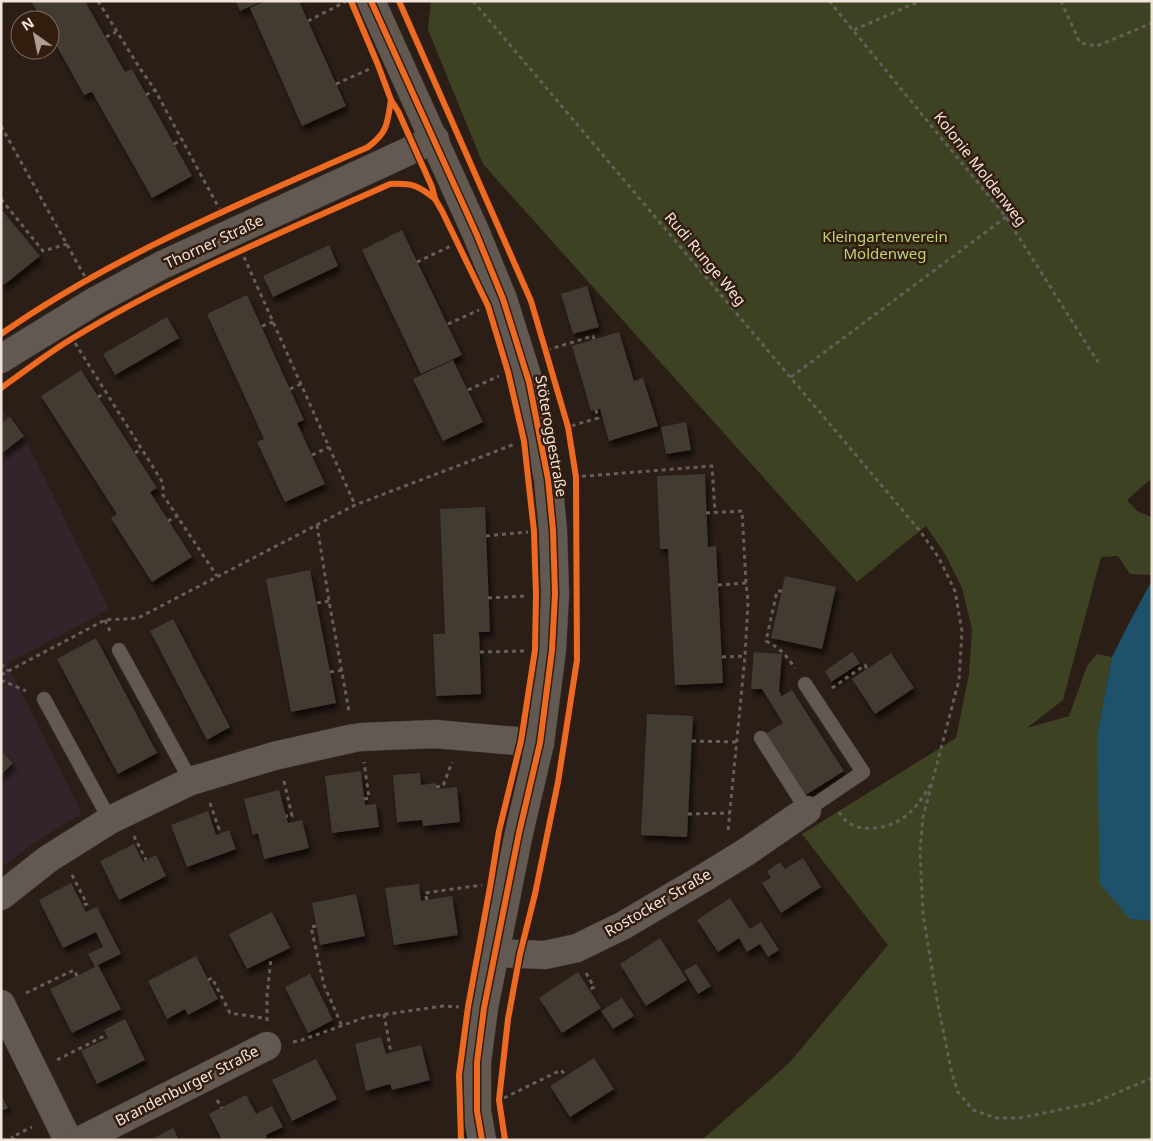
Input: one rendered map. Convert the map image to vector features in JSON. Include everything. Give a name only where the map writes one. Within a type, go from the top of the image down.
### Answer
[{"type":"street","name":"Stöteroggestraße","points":[[371,1],[435,140],[503,299],[530,382],[548,479],[553,530],[555,594],[552,650],[540,743],[494,953],[477,1062],[477,1111],[482,1140]]},
{"type":"street","name":"Thorner Straße","points":[[1,359],[94,302],[162,265],[435,140]]},
{"type":"street","points":[[1,896],[48,859],[110,820],[191,781],[277,755],[357,737],[435,734],[540,743]]},
{"type":"street","name":"Rostocker Straße","points":[[494,953],[545,955],[577,948],[624,925],[707,876],[817,804]]},
{"type":"street","points":[[2,1005],[68,1140]]},
{"type":"street","name":"Brandenburger Straße","points":[[81,1140],[267,1046]]},
{"type":"lane","points":[[119,650],[191,781]]},
{"type":"lane","name":"Rostocker Straße","points":[[805,684],[863,772],[817,804]]},
{"type":"lane","points":[[44,699],[110,820]]},
{"type":"lane","points":[[761,738],[817,804]]},
{"type":"path","points":[[98,1],[116,32],[155,90],[222,212]]},
{"type":"path","points":[[308,21],[346,1]]},
{"type":"path","points":[[854,30],[920,1]]},
{"type":"path","points":[[1061,1],[1080,43],[1096,46],[1152,23]]},
{"type":"path","points":[[106,37],[116,32]]},
{"type":"path","points":[[336,84],[378,65]]},
{"type":"path","points":[[146,95],[155,90]]},
{"type":"path","points":[[1,126],[86,280]]},
{"type":"path","points":[[174,144],[182,140]]},
{"type":"path","points":[[1,199],[43,250],[67,244]]},
{"type":"path","points":[[791,377],[1006,217]]},
{"type":"path","points":[[14,224],[19,221]]},
{"type":"path","points":[[417,262],[458,243]]},
{"type":"path","points":[[241,251],[355,505]]},
{"type":"path","points":[[448,324],[503,299]]},
{"type":"path","points":[[262,326],[273,322]]},
{"type":"path","points":[[468,390],[523,360],[594,336],[594,340]]},
{"type":"path","points":[[72,339],[163,483],[163,495],[218,576]]},
{"type":"path","points":[[290,389],[301,384]]},
{"type":"path","points":[[98,397],[105,392]]},
{"type":"path","points":[[1,675],[105,620],[138,618],[355,505],[541,435],[598,418],[596,410]]},
{"type":"path","points":[[312,455],[329,447]]},
{"type":"path","points":[[135,453],[141,449]]},
{"type":"path","points":[[548,479],[712,466],[715,512]]},
{"type":"path","points":[[706,513],[742,511],[748,602],[745,656],[728,832]]},
{"type":"path","points":[[168,521],[177,516]]},
{"type":"path","points":[[317,525],[342,670],[369,798],[364,799]]},
{"type":"path","points":[[486,536],[553,530]]},
{"type":"path","points":[[718,585],[746,583]]},
{"type":"path","points":[[782,591],[777,590],[773,622],[766,641],[778,647],[789,659],[805,684]]},
{"type":"path","points":[[488,598],[555,594]]},
{"type":"path","points":[[317,603],[329,601]]},
{"type":"path","points":[[480,652],[552,650]]},
{"type":"path","points":[[722,657],[745,656]]},
{"type":"path","points":[[1,664],[8,671]]},
{"type":"path","points":[[815,698],[865,666],[867,669]]},
{"type":"path","points":[[330,672],[342,670]]},
{"type":"path","points":[[1,680],[44,699]]},
{"type":"path","points":[[692,741],[737,742]]},
{"type":"path","points":[[277,755],[292,816],[286,816]]},
{"type":"path","points":[[817,804],[848,823],[864,829],[880,828],[893,824],[905,817],[921,801],[932,780]]},
{"type":"path","points":[[932,780],[923,817],[920,850],[923,914],[937,1000],[952,1074],[958,1092],[973,1110],[996,1118],[1020,1118],[1093,1103],[1152,1078]]},
{"type":"path","points":[[688,814],[730,813]]},
{"type":"path","points":[[60,852],[87,904],[83,905]]},
{"type":"path","points":[[427,900],[425,893],[480,885],[508,889]]},
{"type":"path","points":[[316,926],[310,927],[324,985],[342,1026]]},
{"type":"path","points":[[271,958],[267,996],[267,1046],[302,1040],[366,1017],[443,1006],[460,1007]]},
{"type":"path","points":[[2,1005],[74,970],[77,976]]},
{"type":"path","points":[[208,980],[212,978],[230,1013],[267,1019]]},
{"type":"path","points":[[384,1014],[391,1053]]},
{"type":"path","points":[[34,1072],[102,1037],[104,1040]]},
{"type":"path","points":[[477,1111],[562,1070],[566,1076]]},
{"type":"shaded area","points":[[1,407],[24,436],[109,609],[7,664],[82,813],[31,845],[1,868]]},
{"type":"green space","name":"Kleingartenverein Moldenweg","points":[[431,1],[1152,1],[1152,478],[1127,500],[1137,511],[1152,517],[1152,575],[1130,574],[1118,556],[1101,557],[1063,700],[1027,728],[1069,716],[1087,666],[1097,654],[1112,657],[1097,737],[1130,919],[1152,921],[1152,1140],[702,1140],[789,1063],[888,945],[802,834],[956,738],[969,674],[972,629],[962,588],[945,554],[926,526],[857,582],[483,164],[428,30]]},
{"type":"water","points":[[1152,580],[1152,921],[1130,919],[1100,884],[1097,737],[1112,657]]},
{"type":"building","points":[[31,1],[85,1],[125,72],[132,69],[192,176],[152,198],[92,92],[84,95],[60,52],[60,10],[36,10]]},
{"type":"building","points":[[236,1],[262,1],[240,11]]},
{"type":"building","points":[[265,1],[299,1],[346,106],[302,126],[250,8]]},
{"type":"building","points":[[1,209],[40,256],[4,285],[1,281]]},
{"type":"building","points":[[402,230],[462,355],[421,374],[362,250]]},
{"type":"building","points":[[329,245],[338,266],[273,297],[263,276]]},
{"type":"building","points":[[587,286],[599,327],[573,334],[561,294]]},
{"type":"building","points":[[247,295],[304,420],[297,423],[325,484],[285,502],[257,442],[264,439],[207,314]]},
{"type":"building","points":[[167,317],[179,338],[115,375],[103,354]]},
{"type":"building","points":[[619,332],[634,381],[643,378],[658,426],[609,441],[600,409],[591,411],[572,346]]},
{"type":"building","points":[[453,360],[483,422],[443,441],[413,379]]},
{"type":"building","points":[[81,370],[157,488],[150,492],[192,557],[152,582],[111,518],[117,514],[41,396]]},
{"type":"building","points":[[10,417],[24,436],[1,454],[1,424]]},
{"type":"building","points":[[686,422],[691,450],[666,454],[661,427]]},
{"type":"building","points":[[705,474],[708,547],[716,546],[723,683],[675,685],[668,549],[660,549],[657,476]]},
{"type":"building","points":[[485,507],[490,632],[479,632],[481,694],[436,696],[433,634],[445,634],[440,509]]},
{"type":"building","points":[[310,570],[336,703],[291,712],[266,579]]},
{"type":"building","points":[[785,576],[836,587],[822,649],[771,638]]},
{"type":"building","points":[[173,619],[230,727],[207,740],[150,631]]},
{"type":"building","points":[[96,638],[157,753],[118,774],[57,659]]},
{"type":"building","points":[[754,652],[782,654],[779,691],[782,696],[792,690],[844,771],[804,796],[764,735],[783,723],[762,689],[751,689]]},
{"type":"building","points":[[852,652],[860,663],[831,682],[825,671]]},
{"type":"building","points":[[891,653],[914,688],[875,714],[852,679]]},
{"type":"building","points":[[647,714],[693,716],[687,837],[641,835]]},
{"type":"building","points":[[1,751],[13,763],[1,775]]},
{"type":"building","points":[[361,771],[365,805],[376,804],[379,827],[332,833],[325,776]]},
{"type":"building","points":[[420,773],[421,785],[436,783],[437,789],[457,787],[460,822],[423,826],[422,820],[397,822],[393,775]]},
{"type":"building","points":[[279,790],[288,823],[302,820],[309,848],[264,859],[258,833],[253,835],[244,799]]},
{"type":"building","points":[[208,811],[216,835],[229,830],[236,849],[187,867],[171,825]]},
{"type":"building","points":[[134,844],[143,862],[156,855],[166,876],[119,900],[100,861]]},
{"type":"building","points":[[803,858],[821,887],[781,913],[762,883],[771,878],[767,871],[780,862],[785,869]]},
{"type":"building","points":[[71,883],[86,912],[97,907],[121,954],[98,965],[121,1009],[72,1033],[50,989],[95,967],[88,954],[103,947],[96,932],[63,948],[39,900]]},
{"type":"building","points":[[419,884],[421,901],[452,896],[458,935],[394,945],[385,888]]},
{"type":"building","points":[[356,894],[365,936],[320,945],[312,903]]},
{"type":"building","points":[[730,898],[750,929],[761,922],[779,950],[768,957],[760,944],[747,952],[739,938],[718,952],[697,920]]},
{"type":"building","points":[[272,912],[290,948],[247,969],[229,934]]},
{"type":"building","points":[[660,938],[687,980],[646,1006],[620,964]]},
{"type":"building","points":[[196,956],[218,999],[188,1015],[185,1009],[167,1019],[148,981]]},
{"type":"building","points":[[696,964],[711,986],[698,994],[684,971]]},
{"type":"building","points":[[578,972],[601,1008],[562,1033],[539,998]]},
{"type":"building","points":[[310,974],[333,1020],[308,1033],[285,987]]},
{"type":"building","points":[[622,998],[634,1016],[613,1029],[601,1011]]},
{"type":"building","points":[[125,1019],[145,1060],[97,1084],[81,1051],[108,1038],[104,1030]]},
{"type":"building","points":[[381,1037],[386,1054],[421,1045],[430,1080],[392,1090],[390,1084],[366,1091],[355,1044]]},
{"type":"building","points":[[594,1058],[614,1089],[570,1117],[550,1086]]},
{"type":"building","points":[[316,1059],[337,1099],[292,1121],[272,1080]]},
{"type":"building","points":[[1,1095],[8,1108],[1,1111]]},
{"type":"building","points":[[246,1095],[256,1114],[272,1106],[283,1127],[266,1135],[267,1137],[262,1140],[222,1140],[209,1114]]},
{"type":"building","points":[[173,1128],[179,1140],[150,1140],[154,1138]]},
{"type":"cycle path","points":[[351,1],[391,100],[398,111],[432,187],[435,199],[488,306],[508,372],[524,441],[534,531],[535,650],[521,741],[499,831],[468,1007],[459,1075],[461,1140]]},
{"type":"cycle path","points":[[371,1],[476,233],[503,299],[529,382],[548,479],[553,530],[555,594],[552,650],[540,743],[519,833],[484,1008],[477,1062],[477,1111],[482,1140]]},
{"type":"cycle path","points":[[399,1],[531,301],[568,427],[576,477],[577,660],[558,782],[535,894],[520,954],[508,1019],[499,1100],[505,1140]]},
{"type":"cycle path","points":[[1,334],[88,279],[134,255],[226,210],[368,147],[375,142],[386,127],[391,100]]},
{"type":"cycle path","points":[[1,388],[64,344],[150,295],[229,256],[390,184],[414,186],[435,199]]}]
